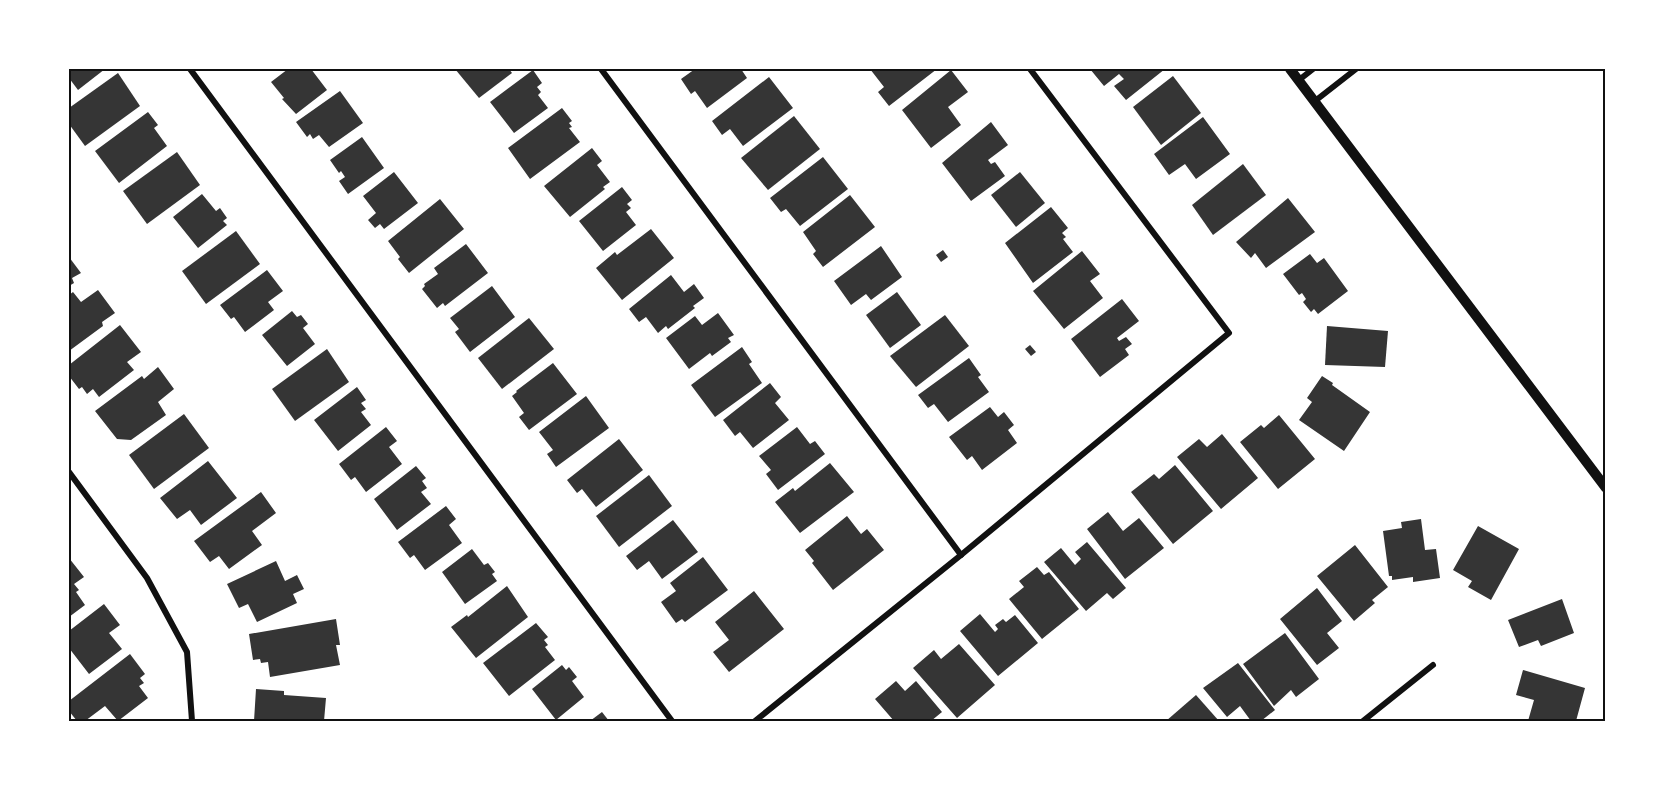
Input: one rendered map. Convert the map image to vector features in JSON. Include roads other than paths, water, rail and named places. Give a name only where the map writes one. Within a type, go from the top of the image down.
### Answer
[{"type":"street","points":[[190,69],[672,721]]},
{"type":"street","points":[[601,69],[961,555]]},
{"type":"street","points":[[755,721],[961,555],[1228,333],[1030,69]]},
{"type":"street","points":[[1290,69],[1606,488]]},
{"type":"street","points":[[1299,80],[1313,69]]},
{"type":"street","points":[[1315,101],[1356,69]]},
{"type":"street","points":[[69,472],[147,578],[187,652],[192,721]]},
{"type":"street","points":[[1363,721],[1433,665]]}]
